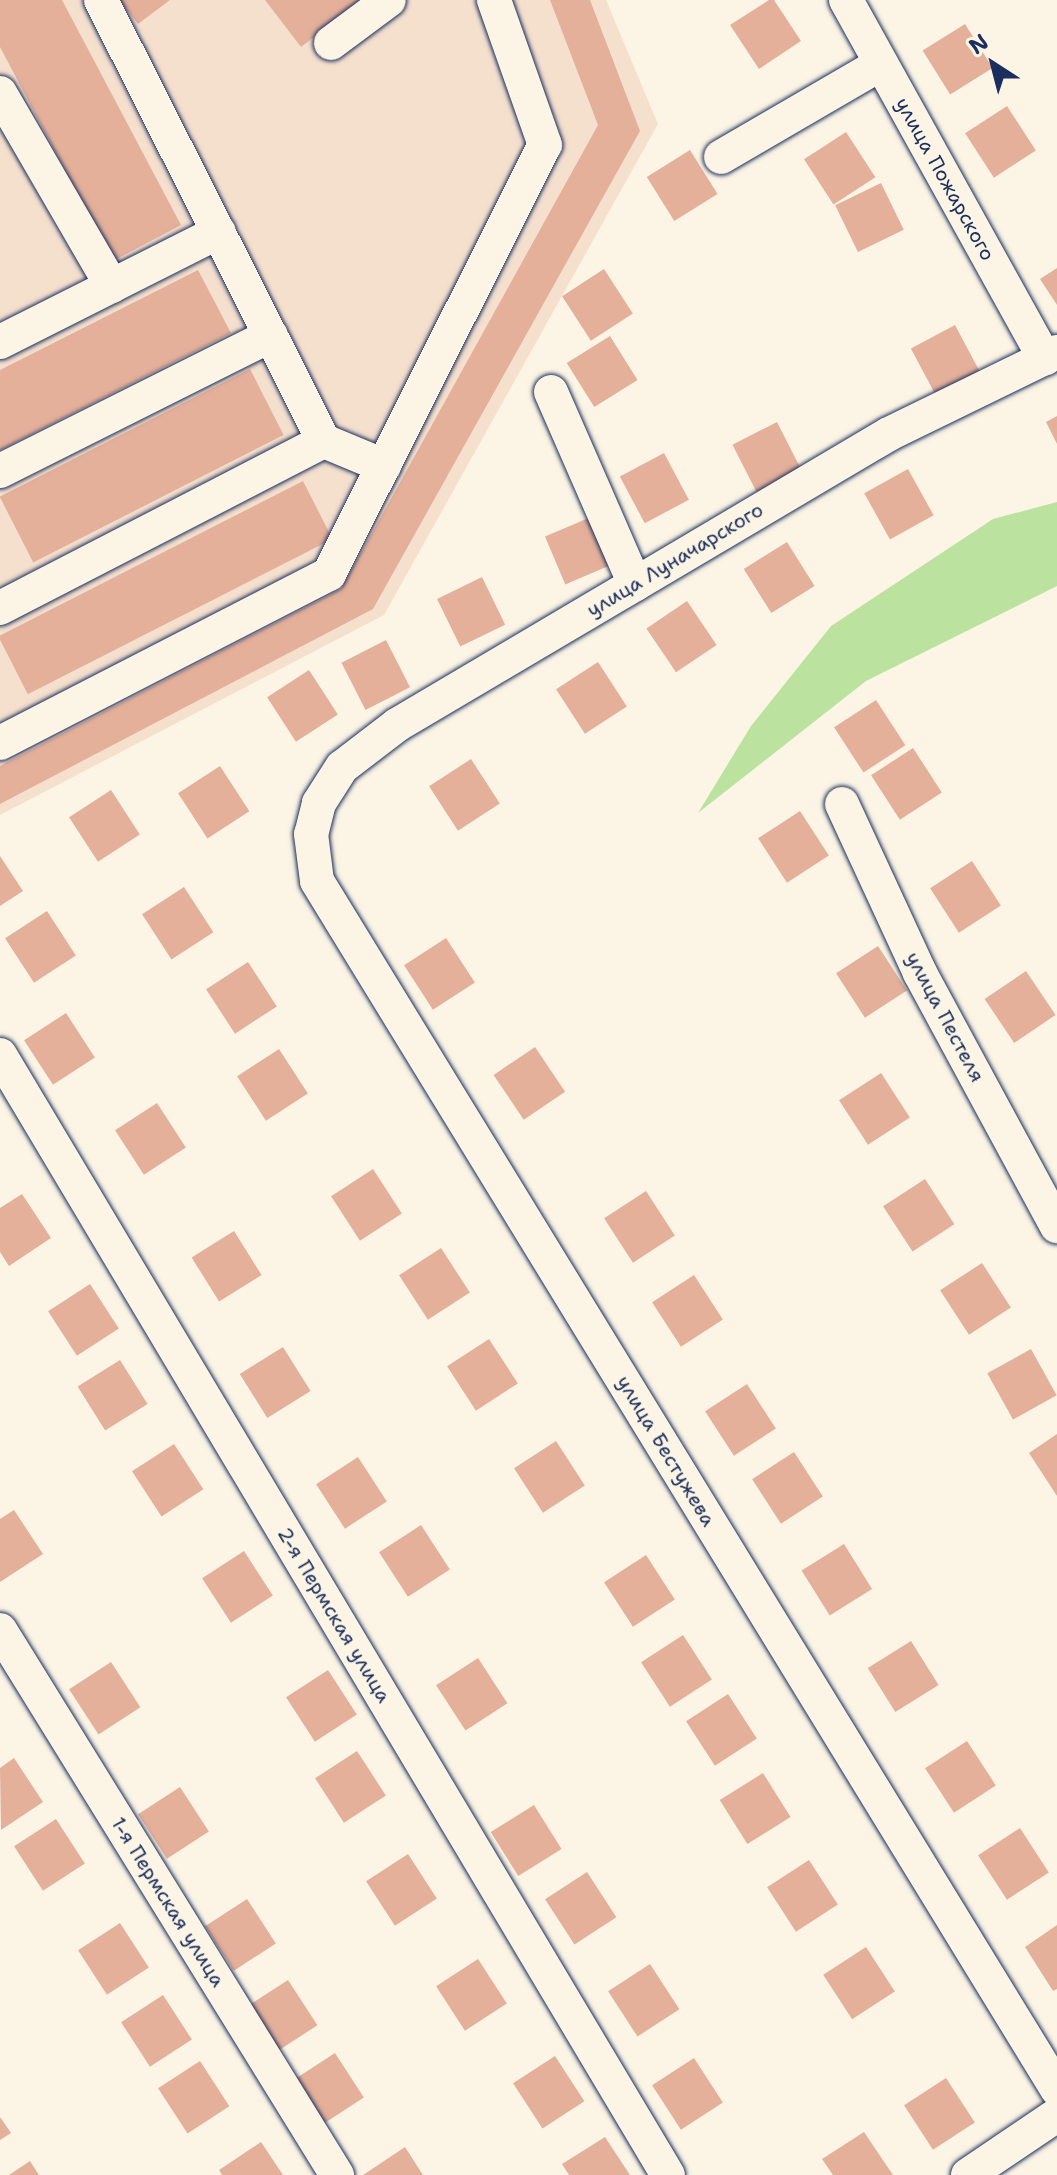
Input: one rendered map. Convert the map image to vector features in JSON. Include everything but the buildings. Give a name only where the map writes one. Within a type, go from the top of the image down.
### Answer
[{"type":"street","points":[[101,0],[324,441],[384,466]]},
{"type":"street","points":[[331,43],[389,0]]},
{"type":"street","points":[[0,743],[329,574],[545,145],[494,0]]},
{"type":"street","name":"улица Пожарского","points":[[846,0],[1051,355]]},
{"type":"street","points":[[721,157],[881,64]]},
{"type":"street","points":[[1,96],[112,286]]},
{"type":"street","points":[[0,342],[219,232]]},
{"type":"street","points":[[0,471],[271,335]]},
{"type":"street","name":"улица Луначарского","points":[[319,803],[342,767],[397,725],[889,434],[1051,355]]},
{"type":"street","points":[[551,392],[635,584]]},
{"type":"street","points":[[0,608],[324,441]]},
{"type":"street","name":"улица Бестужева","points":[[319,803],[311,834],[317,881],[1057,2089]]},
{"type":"street","name":"улица Пестеля","points":[[842,804],[920,973],[1057,1226]]},
{"type":"street","name":"2-я Пермская улица","points":[[0,1055],[668,2175]]},
{"type":"street","name":"1-я Пермская улица","points":[[0,1630],[337,2175]]},
{"type":"street","points":[[968,2175],[1057,2115]]},
{"type":"shaded area","points":[[0,0],[606,0],[658,124],[384,615],[0,815]]},
{"type":"green space","points":[[1057,502],[1057,586],[866,681],[698,813],[751,726],[831,626],[993,519]]}]
